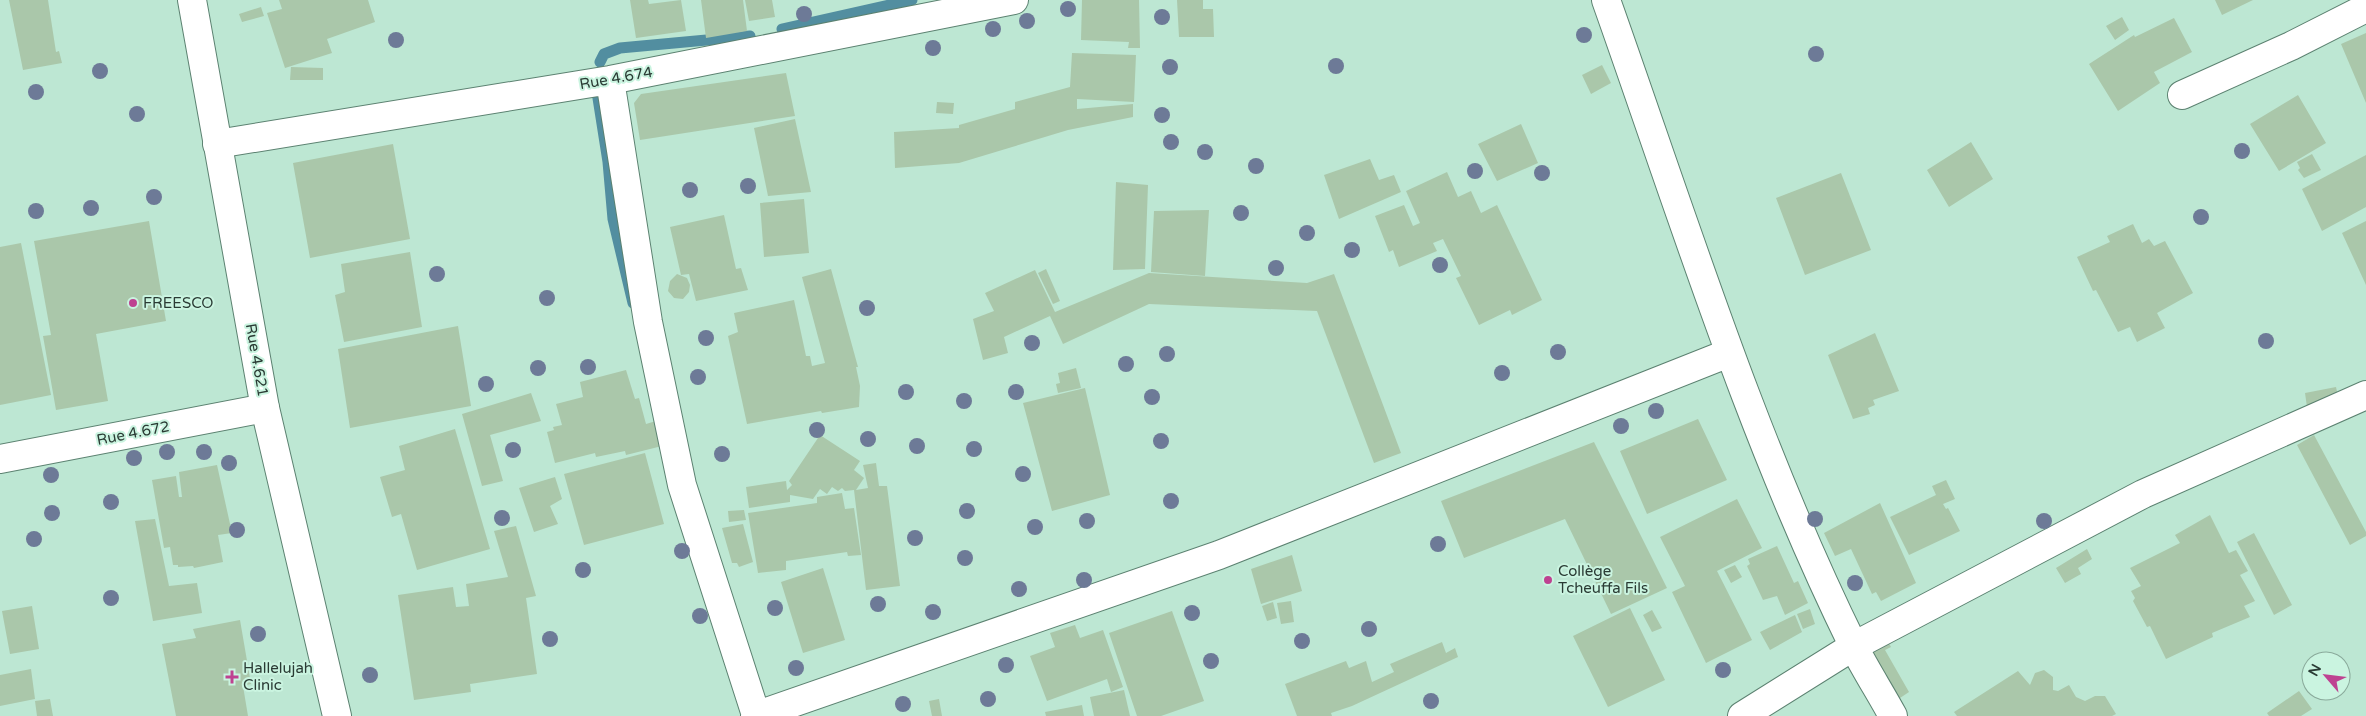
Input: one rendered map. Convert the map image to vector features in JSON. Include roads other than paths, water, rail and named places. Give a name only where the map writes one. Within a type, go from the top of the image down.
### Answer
[{"type":"street","name":"Rue 4.621","points":[[192,0],[266,408],[338,716]]},
{"type":"street","name":"Rue 4.674","points":[[217,144],[610,80],[1014,0]]},
{"type":"street","points":[[1606,0],[1729,353],[1789,506],[1854,646],[1893,716]]},
{"type":"street","points":[[2182,94],[2290,46],[2366,8]]},
{"type":"street","points":[[610,80],[648,322],[682,485],[756,716],[1219,555],[1729,353]]},
{"type":"street","points":[[1742,716],[1854,646],[2143,494],[2366,394]]},
{"type":"street","name":"Rue 4.672","points":[[0,459],[266,408]]},
{"type":"waterway","points":[[782,29],[912,0]]},
{"type":"waterway","points":[[600,62],[604,54],[620,48],[750,36]]},
{"type":"waterway","points":[[597,92],[608,162],[613,219],[633,303]]},
{"type":"place","name":"FREESCO","points":[[133,303]]},
{"type":"place","name":"Collège Tcheuffa Fils","points":[[1548,580]]},
{"type":"place","name":"Hallelujah Clinic","points":[[232,677]]}]
